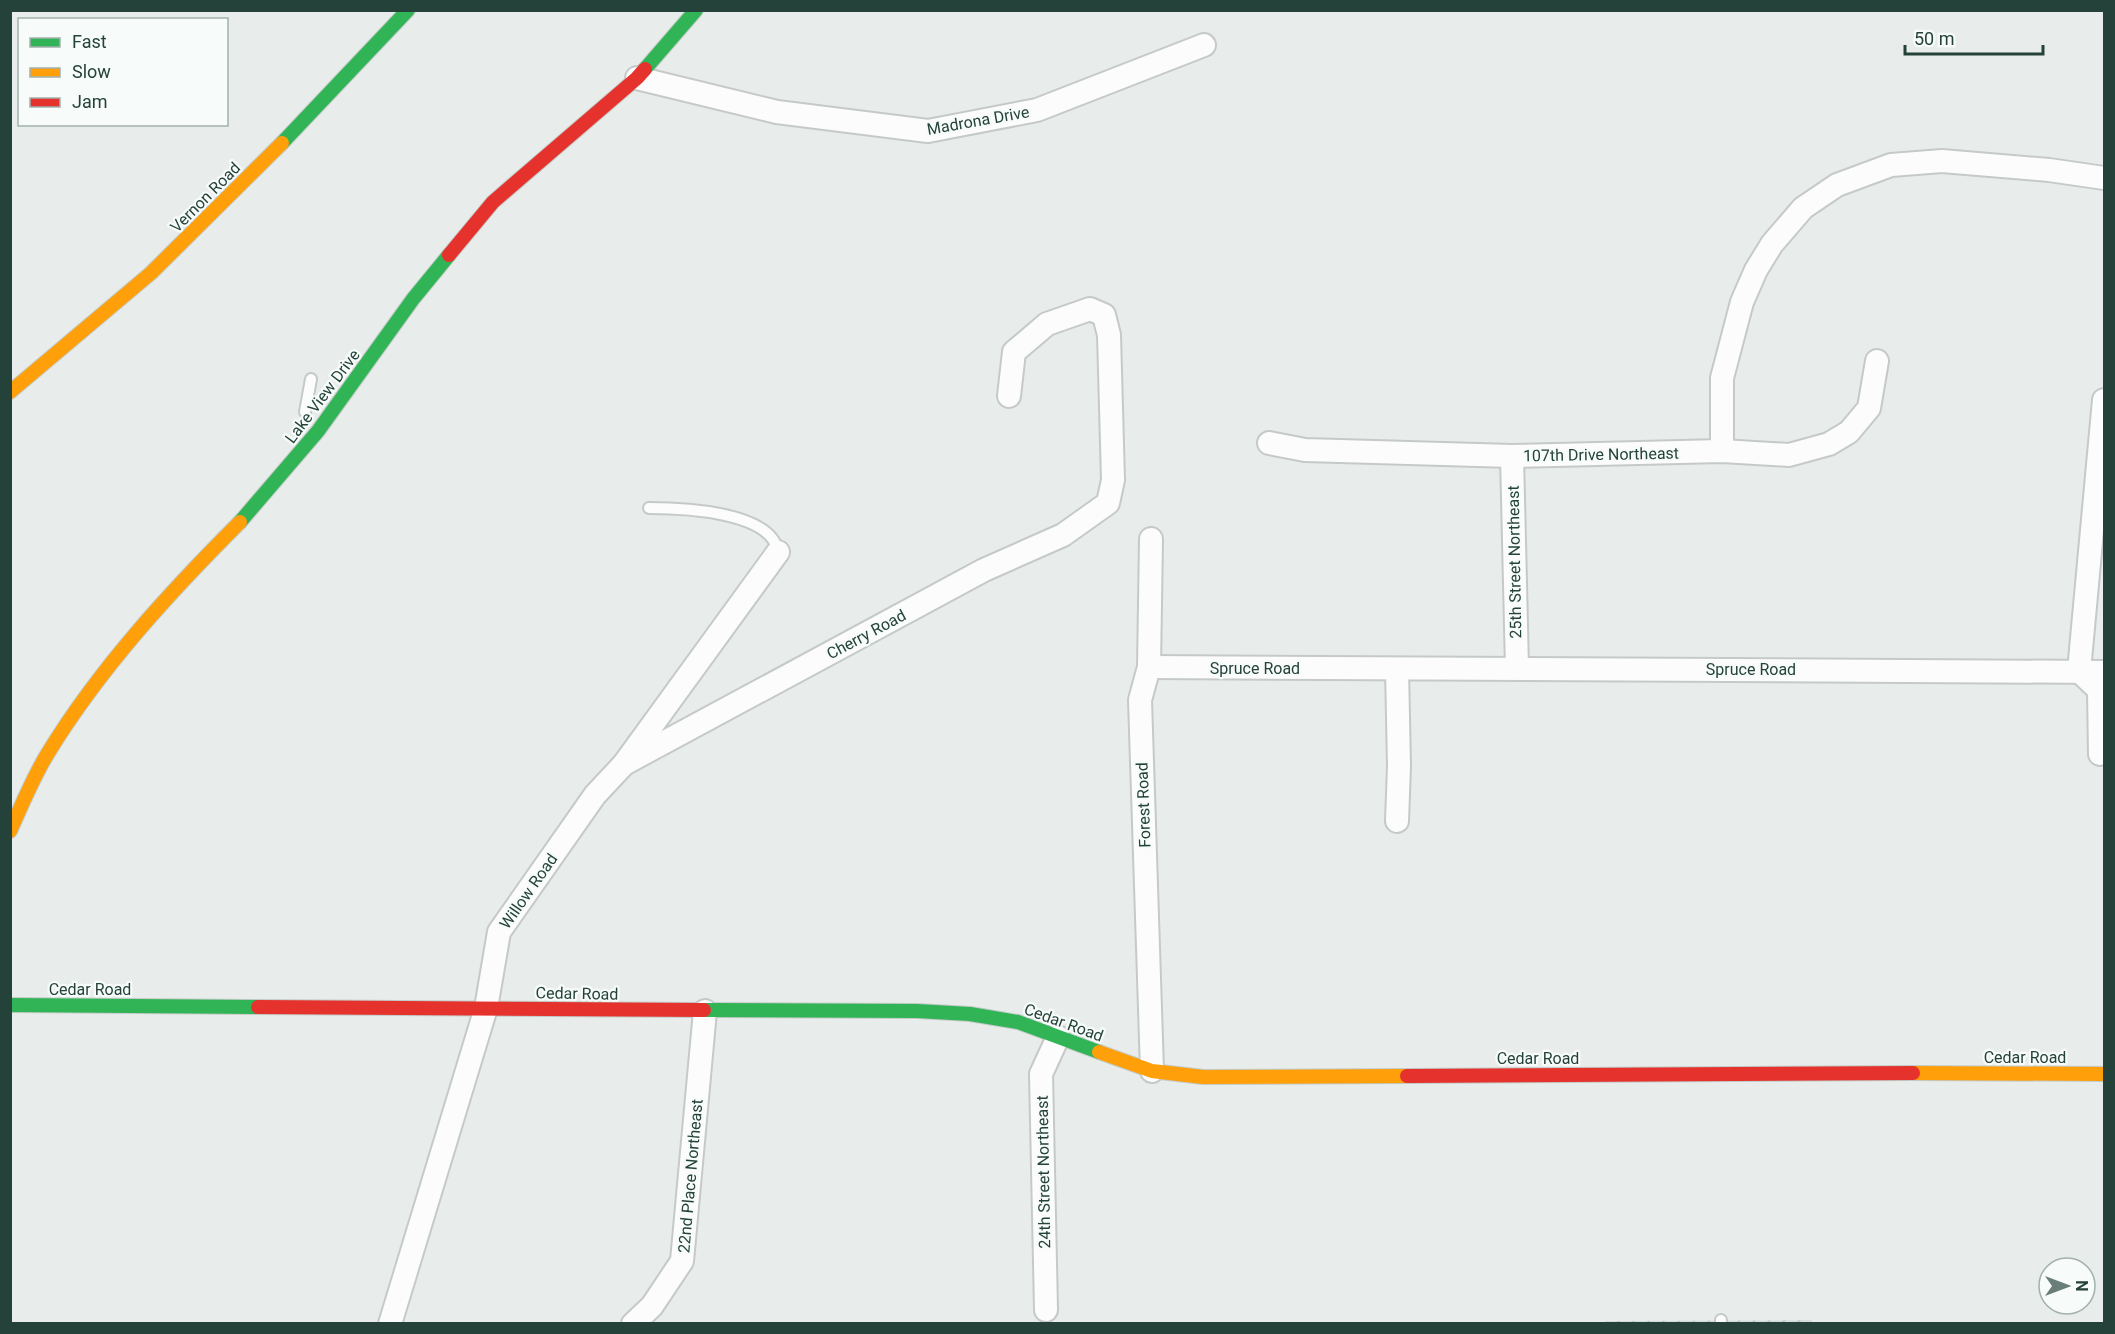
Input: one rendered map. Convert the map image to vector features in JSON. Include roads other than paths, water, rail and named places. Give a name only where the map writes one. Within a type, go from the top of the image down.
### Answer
[{"type":"street","name":"Vernon Road","points":[[10,392],[151,273],[244,181],[408,10]]},
{"type":"street","name":"Lake View Drive","points":[[10,831],[47,754],[100,677],[182,580],[246,516],[318,431],[413,299],[493,202],[637,78],[696,10]]},
{"type":"street","name":"Madrona Drive","points":[[637,78],[777,112],[928,131],[1036,110],[1204,45]]},
{"type":"street","points":[[1722,451],[1722,378],[1742,302],[1756,270],[1772,244],[1803,208],[1837,184],[1891,165],[1942,161],[2049,170],[2104,178]]},
{"type":"street","name":"Cherry Road","points":[[624,764],[984,570],[1064,535],[1108,503],[1113,480],[1109,335],[1104,315],[1090,309],[1047,324],[1014,352],[1009,396]]},
{"type":"street","name":"107th Drive Northeast","points":[[1269,443],[1305,450],[1512,456],[1722,451],[1789,455],[1829,444],[1849,432],[1869,408],[1877,361]]},
{"type":"street","points":[[2100,754],[2099,690],[2079,671],[2104,400]]},
{"type":"street","name":"25th Street Northeast","points":[[1512,456],[1517,668]]},
{"type":"street","name":"Forest Road","points":[[1151,539],[1149,667],[1140,700],[1152,1071]]},
{"type":"street","name":"Willow Road","points":[[390,1323],[486,1008],[499,932],[595,795],[624,764],[778,552]]},
{"type":"street","name":"Spruce Road","points":[[1149,667],[2104,672]]},
{"type":"street","points":[[1397,669],[1399,766],[1397,821]]},
{"type":"street","name":"Cedar Road","points":[[10,1005],[917,1011],[970,1014],[1018,1022],[1152,1071],[1203,1077],[1766,1073],[2104,1074]]},
{"type":"street","name":"22nd Place Northeast","points":[[633,1323],[652,1306],[682,1261],[705,1011]]},
{"type":"street","name":"24th Street Northeast","points":[[1046,1310],[1041,1074],[1058,1037]]},
{"type":"lane","points":[[305,412],[311,379]]},
{"type":"lane","points":[[649,508],[682,508],[716,513],[747,522],[773,538],[778,552]]}]
